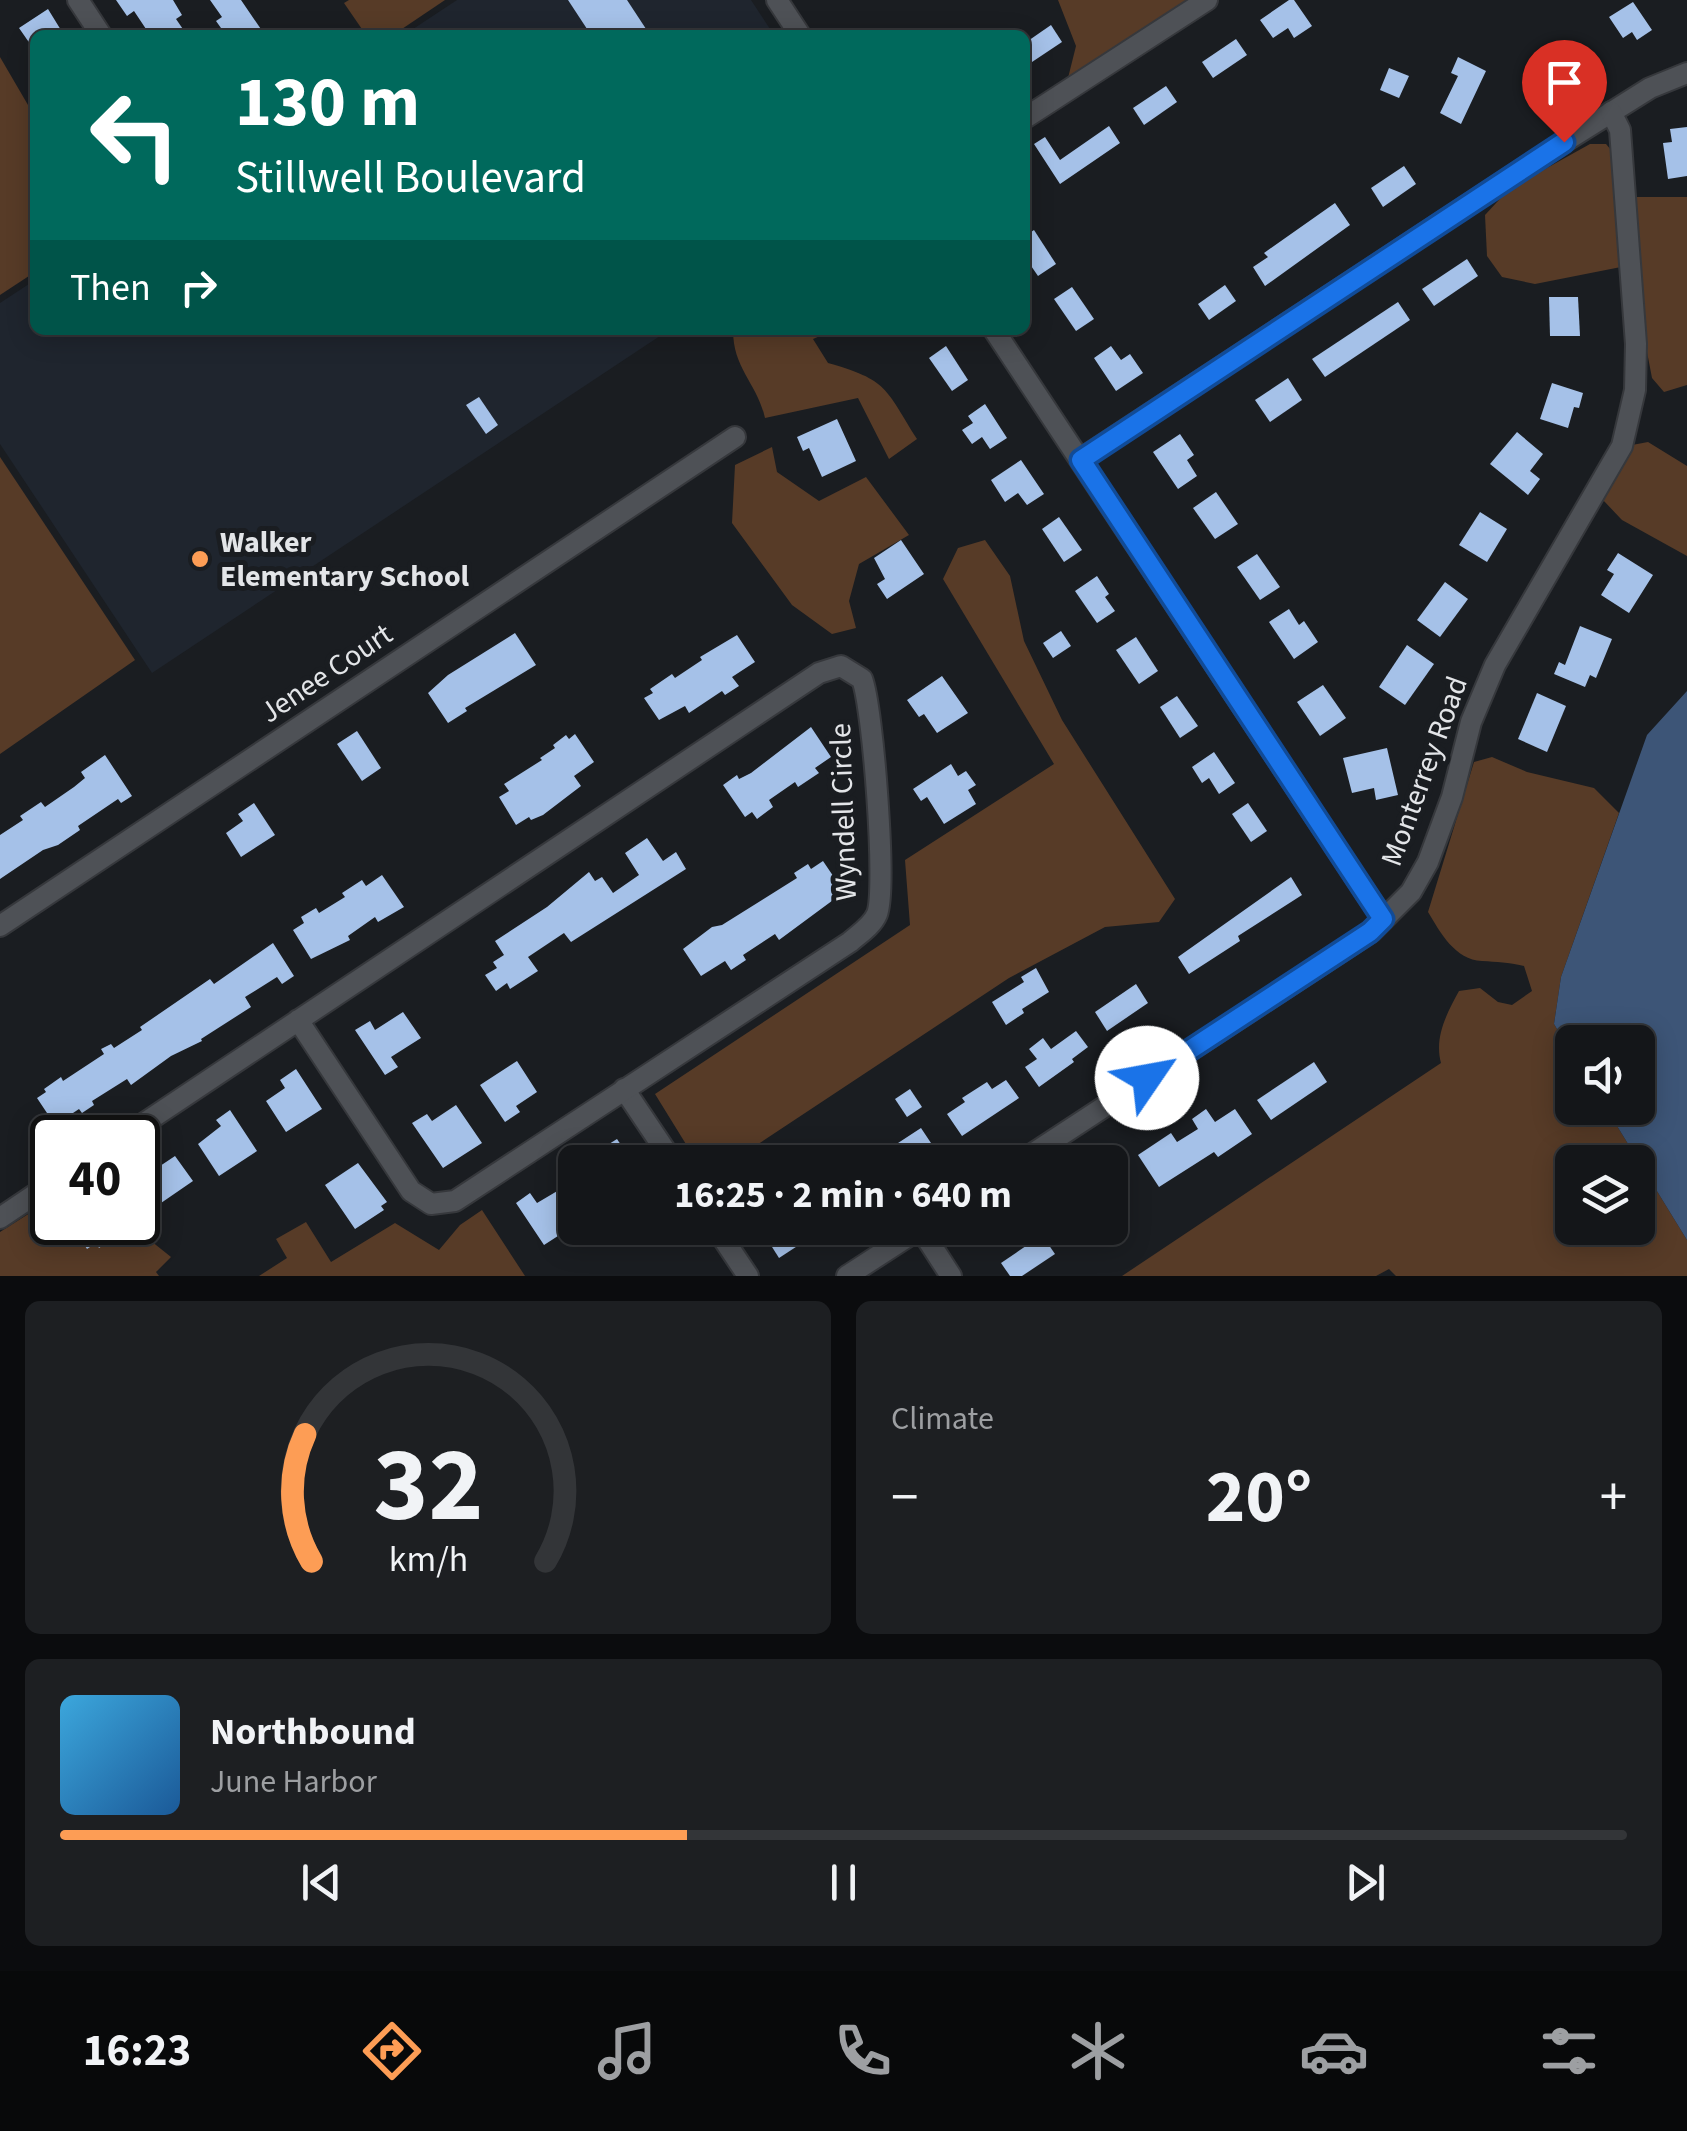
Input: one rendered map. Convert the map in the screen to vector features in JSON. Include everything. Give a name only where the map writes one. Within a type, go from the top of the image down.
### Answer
[{"type":"street","points":[[78,0],[98,30]]},
{"type":"street","points":[[777,0],[797,30]]},
{"type":"street","points":[[1030,115],[1206,0]]},
{"type":"street","points":[[1081,460],[1611,112],[1650,88],[1687,74]]},
{"type":"street","name":"Monterrey Road","points":[[1046,1145],[1370,932],[1410,892],[1428,862],[1452,797],[1471,722],[1495,665],[1600,488],[1627,430],[1636,344],[1620,130],[1611,112]]},
{"type":"street","points":[[997,335],[1383,919]]},
{"type":"street","name":"Jenee Court","points":[[0,926],[736,437]]},
{"type":"street","name":"Wyndell Circle","points":[[156,1115],[298,1020],[819,673],[841,666],[862,679],[869,710],[882,883],[876,919],[850,942],[454,1201],[431,1204],[411,1192],[298,1020]]},
{"type":"street","points":[[624,1089],[662,1145]]},
{"type":"street","points":[[0,1218],[30,1198]]},
{"type":"street","points":[[727,1245],[748,1276]]},
{"type":"street","points":[[847,1276],[895,1245]]},
{"type":"street","points":[[932,1245],[952,1276]]},
{"type":"shaded area","points":[[445,0],[400,30],[363,30],[344,3]]},
{"type":"shaded area","points":[[457,0],[751,0],[771,30],[412,30]]},
{"type":"shaded area","points":[[1058,0],[1193,0],[1067,82],[1076,46]]},
{"type":"shaded area","points":[[0,57],[30,108],[30,275],[0,295]]},
{"type":"shaded area","points":[[1590,144],[1606,144],[1612,151],[1621,267],[1535,284],[1502,277],[1487,256],[1485,215],[1509,189]]},
{"type":"shaded area","points":[[1632,190],[1635,197],[1687,197],[1687,385],[1664,392],[1652,378],[1643,331]]},
{"type":"shaded area","name":"Walker Elementary School","points":[[30,283],[30,335],[661,335],[152,673],[0,444],[0,303]]},
{"type":"shaded area","points":[[733,335],[822,335],[813,339],[828,363],[863,375],[883,388],[917,439],[889,459],[858,398],[765,418]]},
{"type":"shaded area","points":[[1648,442],[1687,466],[1687,556],[1622,520],[1603,500],[1632,445]]},
{"type":"shaded area","points":[[772,447],[777,472],[819,501],[866,477],[909,535],[859,564],[849,601],[856,628],[832,634],[792,605],[732,523],[735,465]]},
{"type":"shaded area","points":[[0,457],[135,660],[0,754]]},
{"type":"shaded area","points":[[985,540],[1010,576],[1024,641],[1062,720],[1175,899],[1159,922],[1105,927],[1009,978],[757,1145],[686,1145],[655,1094],[910,925],[905,860],[1054,764],[943,579],[958,548]]},
{"type":"shaded area","points":[[1492,757],[1527,772],[1594,788],[1619,813],[1561,977],[1554,1024],[1555,1125],[1616,1125],[1629,1145],[1555,1145],[1555,1245],[1655,1245],[1655,1188],[1687,1240],[1687,1276],[1396,1276],[1389,1269],[1376,1276],[1122,1276],[1441,1063],[1440,1035],[1459,991],[1480,988],[1498,1002],[1512,1005],[1532,991],[1524,966],[1464,956],[1449,944],[1428,912],[1474,762]]},
{"type":"shaded area","points":[[482,1210],[525,1276],[259,1276],[287,1258],[276,1239],[306,1222],[331,1262],[395,1223],[439,1250],[460,1225]]},
{"type":"shaded area","points":[[30,1213],[30,1245],[156,1245],[171,1257],[156,1272],[159,1276],[0,1276],[0,1232]]},
{"type":"water","points":[[1687,691],[1687,1240],[1655,1188],[1655,1145],[1629,1145],[1616,1125],[1655,1125],[1655,1025],[1554,1024],[1561,977],[1647,735]]},
{"type":"building","points":[[116,0],[173,0],[182,15],[176,19],[184,30],[147,30],[134,11],[127,16]]},
{"type":"building","points":[[210,0],[241,0],[262,30],[222,30],[216,21],[222,17]]},
{"type":"building","points":[[568,0],[627,0],[647,30],[588,30]]},
{"type":"building","points":[[1294,0],[1312,26],[1294,38],[1288,28],[1273,38],[1260,20]]},
{"type":"building","points":[[1633,2],[1652,30],[1637,40],[1632,32],[1623,38],[1609,17]]},
{"type":"building","points":[[48,9],[61,30],[30,30],[30,44],[19,28]]},
{"type":"building","points":[[1051,25],[1062,42],[1030,63],[1030,40]]},
{"type":"building","points":[[1236,39],[1247,55],[1213,78],[1202,62]]},
{"type":"building","points":[[1571,44],[1594,63],[1575,86],[1552,66]]},
{"type":"building","points":[[1458,57],[1486,71],[1461,124],[1440,113],[1458,76],[1451,73]]},
{"type":"building","points":[[1389,68],[1409,76],[1399,98],[1380,90]]},
{"type":"building","points":[[1166,86],[1177,102],[1144,125],[1133,108]]},
{"type":"building","points":[[1109,126],[1120,143],[1060,184],[1034,144],[1045,137],[1060,160]]},
{"type":"building","points":[[1687,127],[1687,176],[1668,179],[1663,143],[1672,142],[1670,129]]},
{"type":"building","points":[[1404,166],[1416,184],[1383,207],[1371,188]]},
{"type":"building","points":[[1335,203],[1350,225],[1265,286],[1253,267],[1268,257],[1264,253]]},
{"type":"building","points":[[1034,230],[1056,264],[1038,276],[1030,264],[1030,233]]},
{"type":"building","points":[[1467,259],[1478,276],[1434,306],[1422,289]]},
{"type":"building","points":[[1225,285],[1236,301],[1209,320],[1198,304]]},
{"type":"building","points":[[1072,287],[1094,319],[1076,331],[1054,299]]},
{"type":"building","points":[[1549,297],[1578,297],[1580,336],[1550,336]]},
{"type":"building","points":[[1398,302],[1410,320],[1325,377],[1312,359]]},
{"type":"building","points":[[946,346],[968,380],[952,391],[929,358]]},
{"type":"building","points":[[1111,346],[1121,360],[1130,354],[1143,373],[1116,391],[1094,358]]},
{"type":"building","points":[[1288,378],[1302,400],[1270,422],[1255,400]]},
{"type":"building","points":[[1552,383],[1583,393],[1568,428],[1540,419]]},
{"type":"building","points":[[479,397],[498,425],[486,434],[466,405]]},
{"type":"building","points":[[985,404],[1007,438],[990,449],[982,437],[972,444],[962,430],[973,423],[968,416]]},
{"type":"building","points":[[837,419],[856,461],[822,477],[809,448],[803,451],[797,437]]},
{"type":"building","points":[[1517,432],[1543,454],[1530,471],[1540,479],[1528,495],[1490,464]]},
{"type":"building","points":[[1180,434],[1194,455],[1187,460],[1197,476],[1178,489],[1153,452]]},
{"type":"building","points":[[1021,460],[1044,494],[1027,505],[1018,493],[1005,502],[991,480]]},
{"type":"building","points":[[1216,492],[1238,524],[1215,539],[1193,508]]},
{"type":"building","points":[[1480,512],[1507,529],[1487,562],[1459,545]]},
{"type":"building","points":[[1059,517],[1082,550],[1064,562],[1042,529]]},
{"type":"building","points":[[901,540],[924,574],[887,599],[877,584],[885,579],[874,558]]},
{"type":"building","points":[[1618,553],[1653,575],[1629,613],[1601,595],[1614,574],[1607,570]]},
{"type":"building","points":[[1257,554],[1280,587],[1260,600],[1237,567]]},
{"type":"building","points":[[1097,576],[1115,611],[1097,623],[1075,591]]},
{"type":"building","points":[[1445,582],[1468,599],[1440,637],[1417,620]]},
{"type":"building","points":[[1289,609],[1299,625],[1304,621],[1318,642],[1294,659],[1269,622]]},
{"type":"building","points":[[1580,626],[1612,639],[1596,678],[1590,675],[1585,687],[1554,674],[1559,662],[1565,665]]},
{"type":"building","points":[[1061,631],[1071,646],[1053,658],[1043,643]]},
{"type":"building","points":[[515,633],[536,665],[465,708],[467,711],[448,723],[428,693],[448,675]]},
{"type":"building","points":[[737,635],[755,662],[732,677],[739,686],[725,695],[722,691],[689,713],[685,706],[659,720],[644,698],[653,693],[650,689],[672,674],[675,678],[702,660],[700,657]]},
{"type":"building","points":[[1136,637],[1158,671],[1139,684],[1116,650]]},
{"type":"building","points":[[1407,645],[1434,664],[1405,705],[1379,687]]},
{"type":"building","points":[[942,676],[968,713],[937,733],[924,714],[919,717],[907,700]]},
{"type":"building","points":[[1323,685],[1346,718],[1320,736],[1297,702]]},
{"type":"building","points":[[1537,693],[1566,706],[1547,752],[1518,739]]},
{"type":"building","points":[[1177,696],[1198,726],[1180,738],[1160,707]]},
{"type":"building","points":[[811,727],[831,757],[815,768],[819,773],[798,787],[795,782],[769,800],[773,807],[757,819],[752,812],[745,817],[723,785],[737,775],[739,779],[751,773]]},
{"type":"building","points":[[357,731],[381,768],[362,781],[337,744]]},
{"type":"building","points":[[575,734],[594,762],[574,776],[581,786],[543,815],[516,825],[499,797],[509,791],[504,784],[542,760],[566,735],[569,739]]},
{"type":"building","points":[[1387,748],[1398,795],[1376,800],[1374,788],[1352,793],[1343,758]]},
{"type":"building","points":[[1214,752],[1235,783],[1219,794],[1209,778],[1202,783],[1192,767]]},
{"type":"building","points":[[105,755],[132,796],[121,803],[118,799],[58,845],[43,850],[0,879],[0,835],[41,802],[45,807],[74,787],[85,778],[81,772]]},
{"type":"building","points":[[951,764],[958,776],[966,771],[976,785],[968,790],[976,804],[944,824],[927,797],[921,801],[913,789]]},
{"type":"building","points":[[254,803],[275,835],[241,857],[226,833],[243,821],[238,814]]},
{"type":"building","points":[[1248,803],[1267,831],[1251,842],[1232,814]]},
{"type":"building","points":[[647,838],[663,861],[676,852],[686,869],[571,942],[564,933],[528,957],[538,971],[510,989],[507,983],[496,991],[485,975],[497,968],[493,962],[504,955],[495,941],[547,907],[589,872],[595,881],[602,877],[613,893],[639,875],[625,853]]},
{"type":"building","points":[[823,861],[844,892],[779,940],[775,934],[743,955],[746,960],[731,970],[725,961],[701,976],[683,949],[712,927],[722,925],[797,878],[794,873],[808,864],[811,869]]},
{"type":"building","points":[[382,875],[404,907],[378,922],[375,917],[348,936],[350,940],[311,959],[293,930],[304,923],[301,917],[316,908],[319,913],[345,897],[342,893],[362,880],[366,886]]},
{"type":"building","points":[[1291,877],[1302,895],[1238,936],[1240,941],[1189,974],[1178,957]]},
{"type":"building","points":[[273,943],[294,976],[282,984],[277,977],[245,997],[251,1007],[131,1085],[127,1079],[92,1101],[94,1105],[82,1113],[79,1109],[70,1115],[48,1115],[37,1098],[46,1092],[44,1089],[104,1054],[101,1049],[111,1044],[114,1048],[142,1030],[140,1027],[210,979],[214,984]]},
{"type":"building","points":[[1036,968],[1049,992],[1006,1025],[992,1002],[1024,982],[1021,977]]},
{"type":"building","points":[[1136,984],[1148,1003],[1107,1031],[1095,1012]]},
{"type":"building","points":[[403,1012],[421,1038],[391,1057],[398,1067],[385,1075],[355,1030],[370,1021],[375,1030]]},
{"type":"building","points":[[1076,1031],[1088,1047],[1039,1087],[1025,1067],[1037,1059],[1029,1049],[1043,1038],[1051,1049]]},
{"type":"building","points":[[517,1061],[537,1092],[516,1106],[520,1112],[505,1122],[480,1085]]},
{"type":"building","points":[[1314,1062],[1327,1082],[1271,1120],[1257,1100]]},
{"type":"building","points":[[296,1069],[322,1109],[286,1132],[266,1101],[285,1088],[280,1080]]},
{"type":"building","points":[[1006,1080],[1019,1098],[962,1136],[947,1114],[965,1102],[962,1098],[987,1082],[992,1089]]},
{"type":"building","points":[[910,1089],[922,1107],[907,1117],[895,1099]]},
{"type":"building","points":[[456,1105],[482,1143],[443,1168],[412,1123],[427,1114],[432,1121]]},
{"type":"building","points":[[1206,1109],[1215,1122],[1235,1109],[1252,1134],[1218,1157],[1214,1152],[1159,1187],[1138,1155],[1171,1133],[1177,1142],[1198,1129],[1192,1119]]},
{"type":"building","points":[[230,1110],[257,1151],[219,1176],[198,1144],[221,1126],[216,1120]]},
{"type":"building","points":[[921,1128],[932,1145],[900,1145]]},
{"type":"building","points":[[175,1156],[193,1181],[161,1203],[160,1202],[160,1166]]},
{"type":"building","points":[[358,1163],[387,1202],[381,1206],[384,1210],[355,1229],[325,1185]]},
{"type":"building","points":[[558,1191],[558,1236],[544,1245],[516,1203],[530,1193],[537,1203]]},
{"type":"building","points":[[771,1245],[799,1245],[779,1258]]},
{"type":"building","points":[[1027,1245],[1049,1245],[1055,1254],[1022,1276],[1010,1276],[1001,1263]]},
{"type":"place","name":"Walker Elementary School","points":[[200,559]]},
{"type":"route","points":[[1147,1078],[1370,932],[1383,919],[1081,460],[1564,142]]}]
